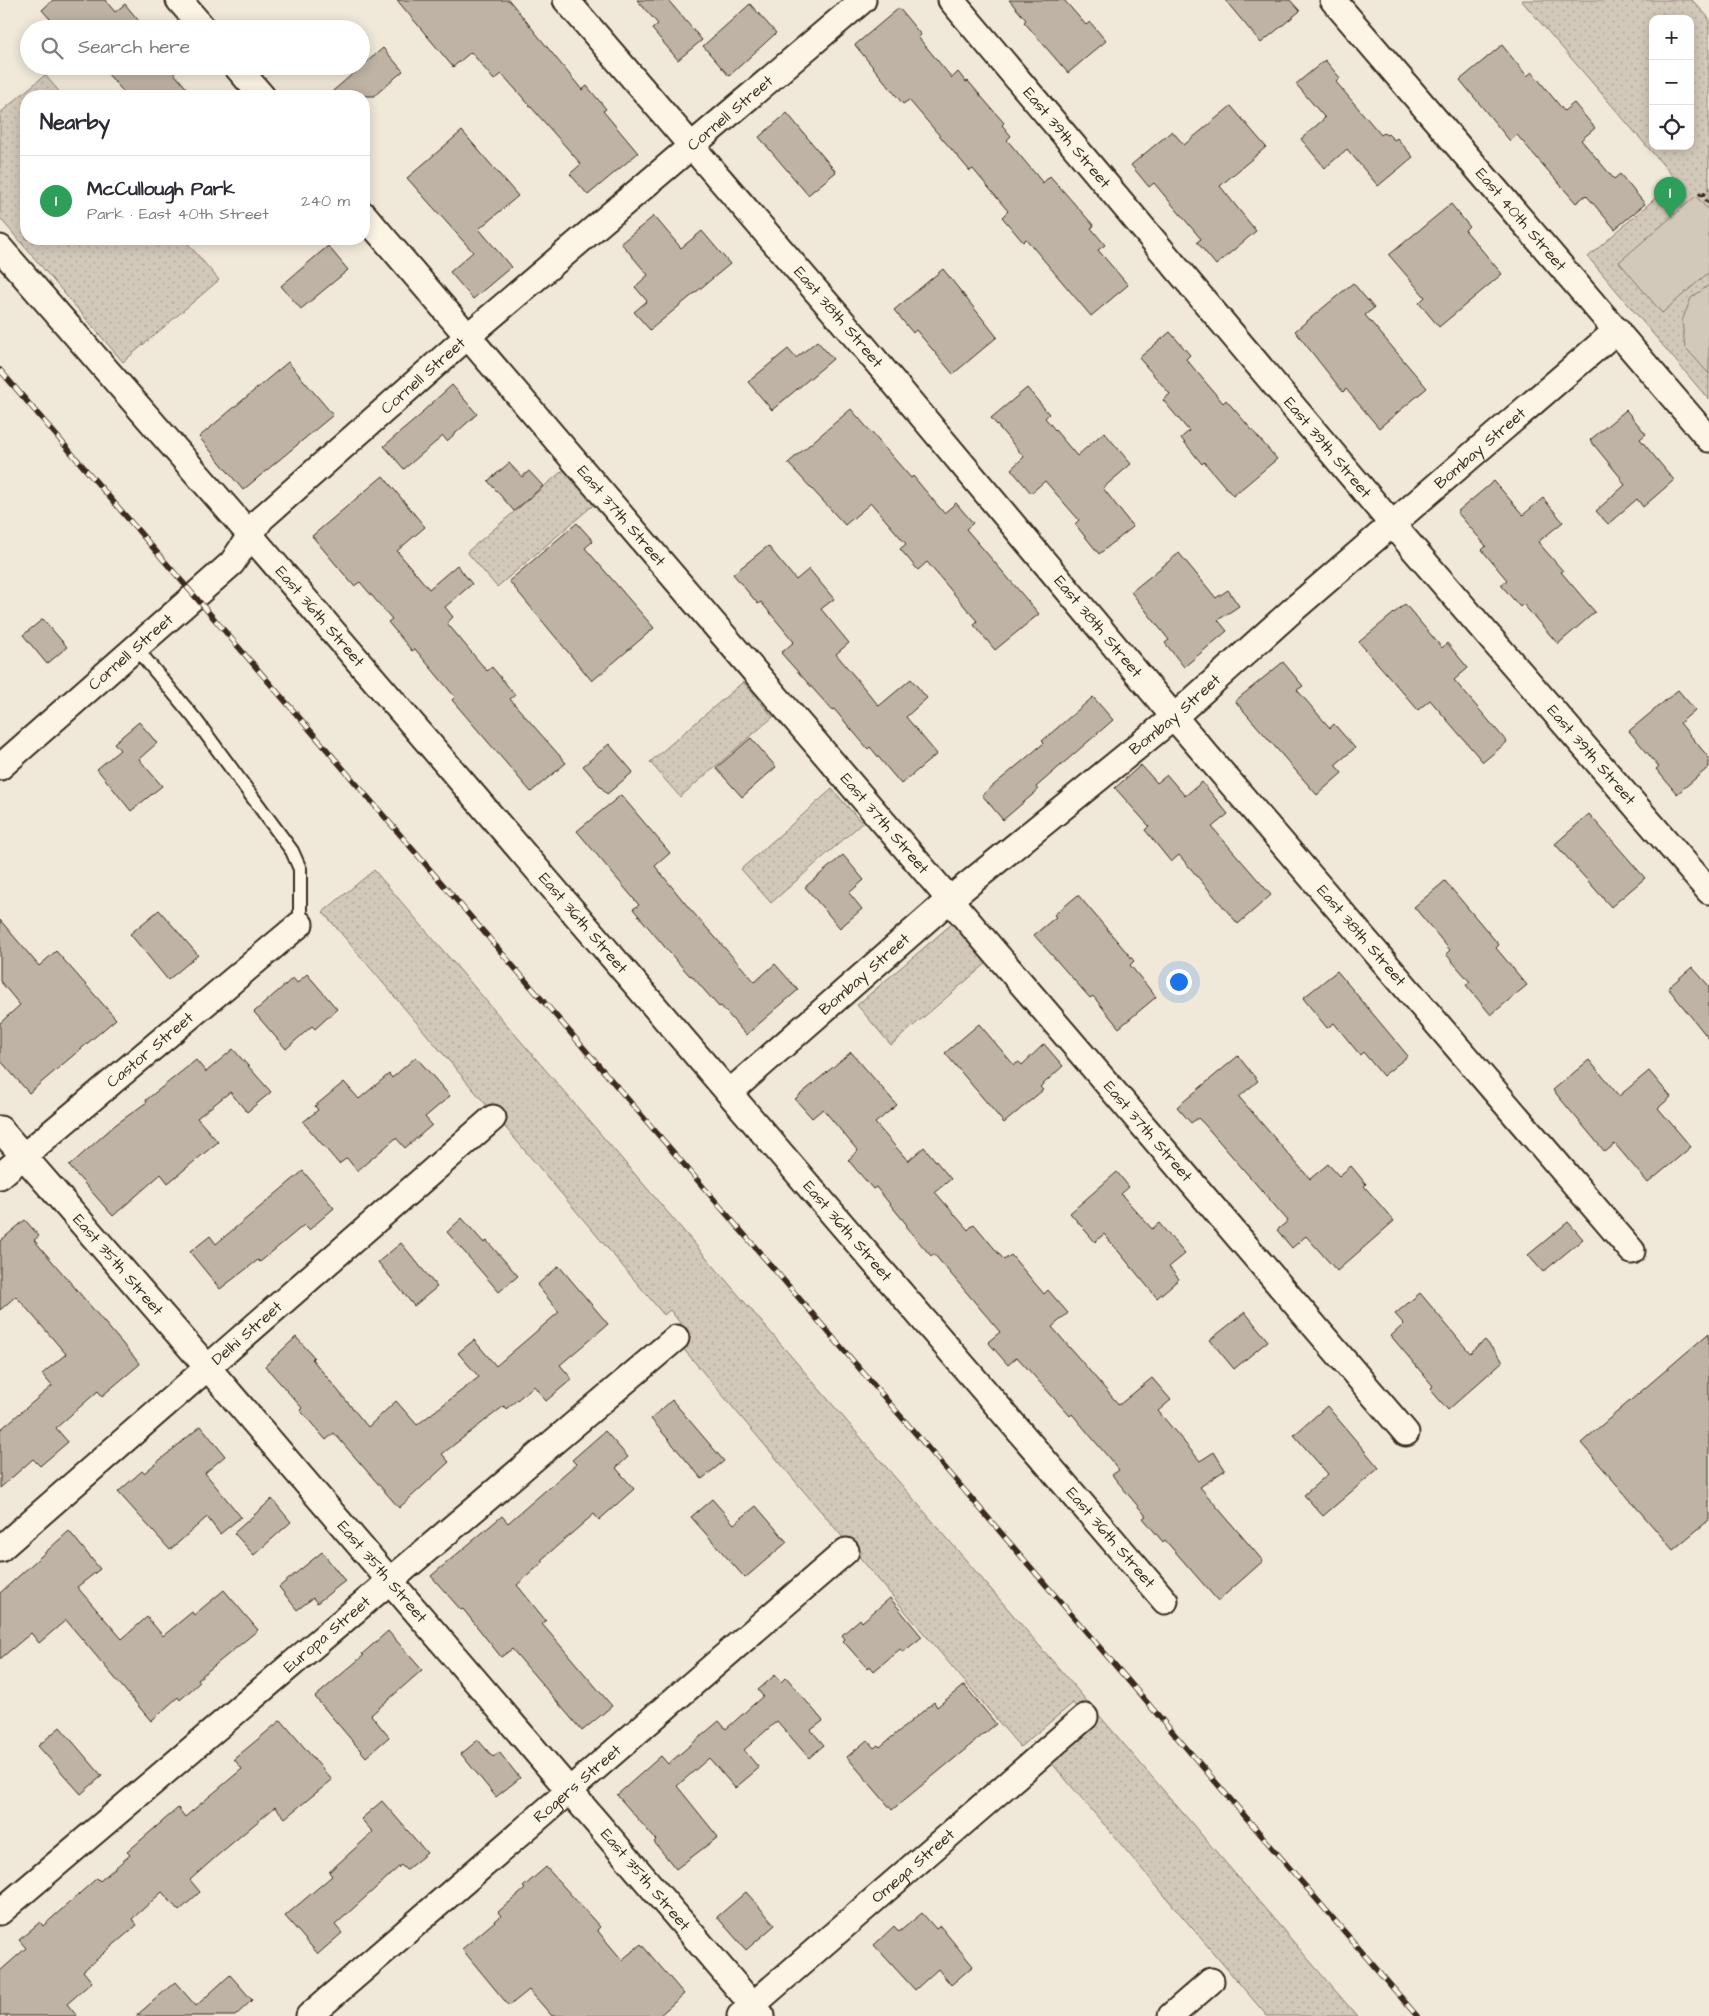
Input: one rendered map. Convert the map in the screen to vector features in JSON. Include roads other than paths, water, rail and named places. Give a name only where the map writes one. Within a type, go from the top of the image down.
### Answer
[{"type":"street","points":[[179,0],[196,20]]},
{"type":"street","name":"East 38th Street","points":[[566,0],[860,342],[1174,717],[1632,1251]]},
{"type":"street","name":"Cornell Street","points":[[0,768],[232,563],[261,518],[468,336],[863,0]]},
{"type":"street","name":"East 39th Street","points":[[951,0],[1392,524],[1709,891]]},
{"type":"street","name":"East 40th Street","points":[[1333,0],[1709,439]]},
{"type":"street","points":[[244,75],[257,90]]},
{"type":"street","name":"East 37th Street","points":[[370,222],[1406,1432]]},
{"type":"street","name":"East 36th Street","points":[[0,248],[1165,1601]]},
{"type":"street","name":"Bombay Street","points":[[729,1093],[949,900],[1174,717],[1392,524],[1617,330]]},
{"type":"street","name":"Castor Street","points":[[0,1176],[300,924]]},
{"type":"street","name":"Delhi Street","points":[[0,1549],[493,1118]]},
{"type":"street","name":"East 35th Street","points":[[0,1129],[208,1368],[570,1792],[751,2012]]},
{"type":"street","name":"Europa Street","points":[[0,1912],[676,1338]]},
{"type":"street","name":"Rogers Street","points":[[309,2016],[570,1792],[846,1551]]},
{"type":"street","name":"Omega Street","points":[[751,2012],[1085,1717]]},
{"type":"street","points":[[1171,2016],[1211,1981]]},
{"type":"lane","points":[[136,648],[195,719],[292,851],[300,869],[300,924]]},
{"type":"railway","points":[[0,370],[1417,2016]]},
{"type":"place","name":"McCullough Park","points":[[1670,218]]}]
